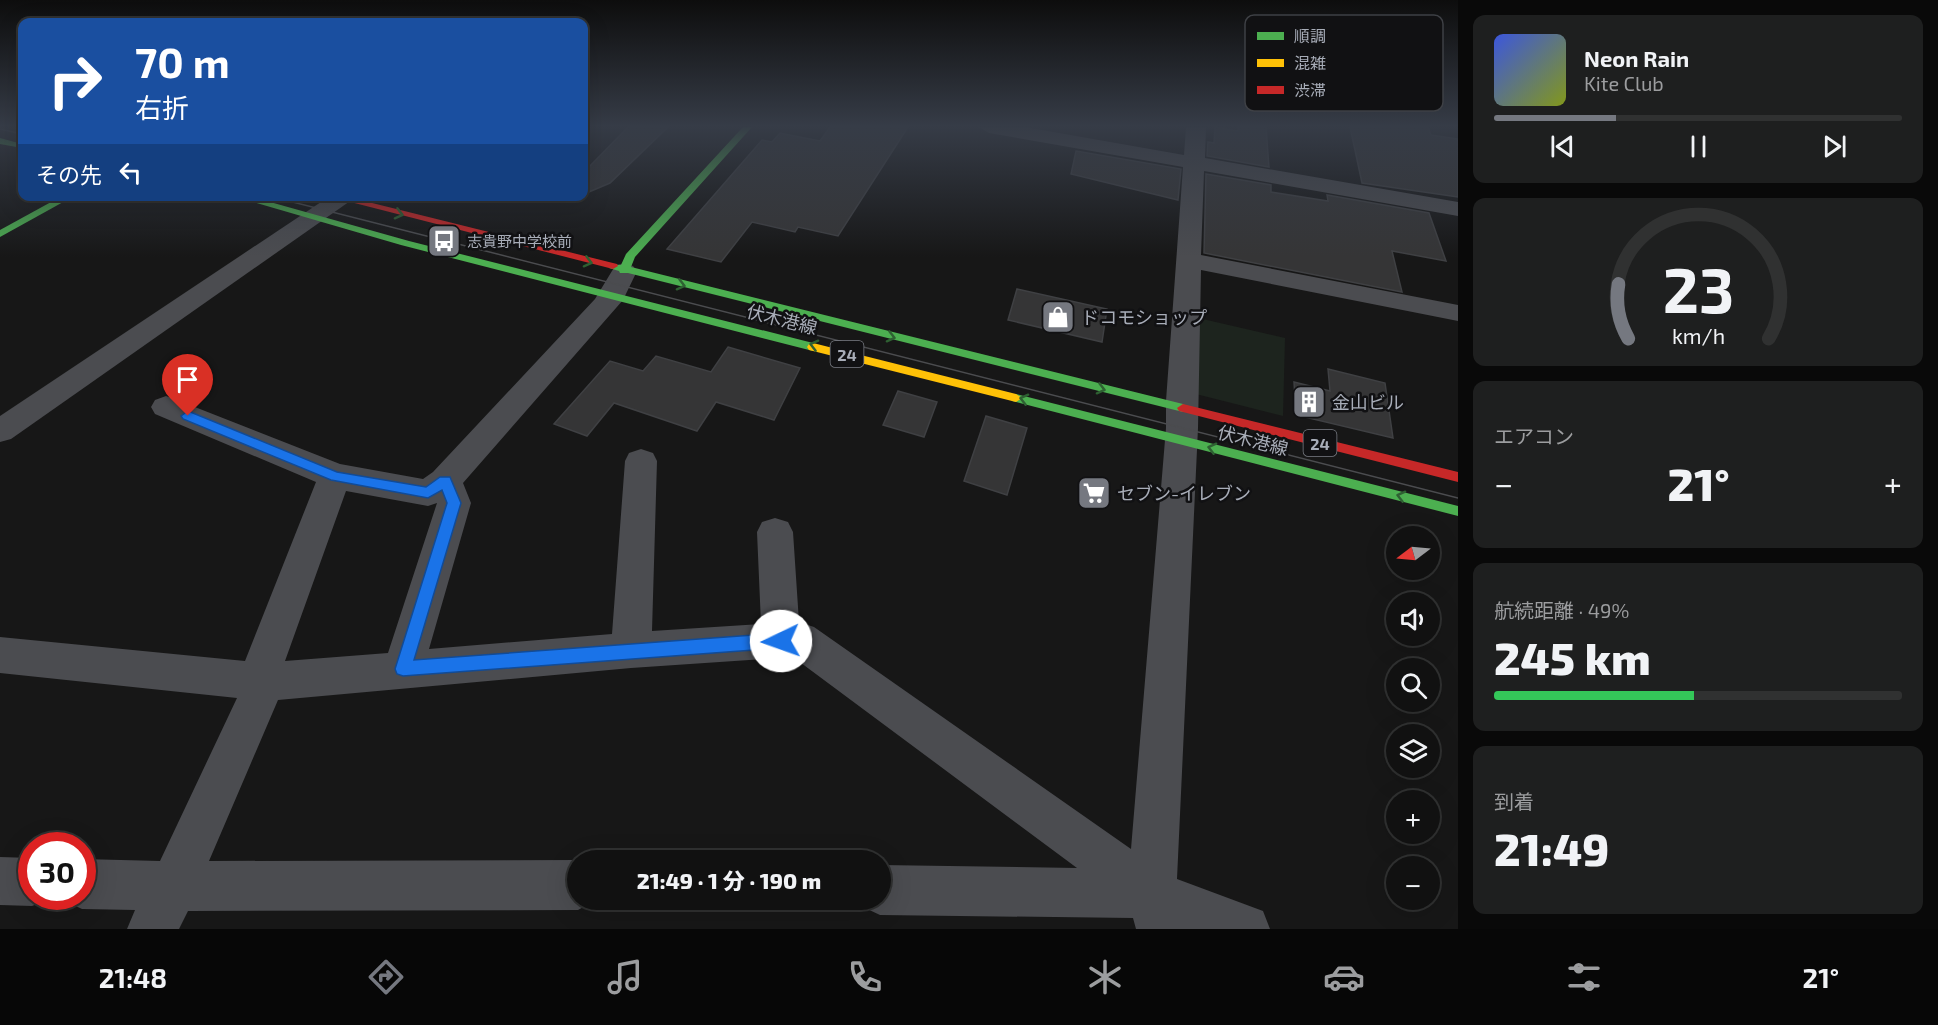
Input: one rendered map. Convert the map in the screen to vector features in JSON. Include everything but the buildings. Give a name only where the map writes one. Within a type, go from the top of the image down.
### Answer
[{"type":"main road","points":[[619,282],[630,256],[708,170]]},
{"type":"main road","points":[[0,234],[61,201]]},
{"type":"main road","name":"伏木港線","points":[[294,201],[329,204],[619,282],[1181,424],[1458,511]]},
{"type":"main road","name":"伏木港線","points":[[329,204],[405,243],[619,282],[1181,424],[1458,477]]},
{"type":"street","points":[[1156,911],[1194,170]]},
{"type":"street","points":[[1231,170],[1458,209]]},
{"type":"street","points":[[0,430],[329,204]]},
{"type":"street","points":[[1189,260],[1458,313]]},
{"type":"street","points":[[166,407],[335,476],[428,492],[445,481],[619,282]]},
{"type":"street","points":[[631,650],[641,461]]},
{"type":"street","points":[[152,929],[174,886],[265,682],[265,656],[335,476]]},
{"type":"street","points":[[403,669],[454,503],[445,481]]},
{"type":"street","points":[[775,532],[781,641]]},
{"type":"street","points":[[0,655],[265,682],[631,650],[800,639],[1156,911]]},
{"type":"street","points":[[1,881],[18,882]]},
{"type":"street","points":[[96,884],[567,885]]},
{"type":"street","points":[[891,891],[1156,911],[1245,929]]},
{"type":"shaded area","points":[[1194,317],[1285,338],[1283,416],[1188,392]]},
{"type":"tram line","points":[[289,201],[1458,498]]},
{"type":"traffic: fast","points":[[624,271],[630,256],[708,170]]},
{"type":"traffic: fast","points":[[0,234],[61,201]]},
{"type":"traffic: fast","points":[[255,201],[405,243],[813,347]]},
{"type":"traffic: fast","points":[[613,266],[1183,408]]},
{"type":"traffic: fast","points":[[1016,398],[1458,511]]},
{"type":"traffic: slow","points":[[813,347],[1016,398]]},
{"type":"traffic: jam","points":[[351,201],[613,266]]},
{"type":"traffic: jam","points":[[1183,408],[1458,477]]},
{"type":"place","name":"志貴野中学校前","points":[[444,241]]},
{"type":"place","name":"ドコモショップ","points":[[1058,317]]},
{"type":"place","name":"金山ビル","points":[[1309,402]]},
{"type":"place","name":"セブン-イレブン","points":[[1094,493]]},
{"type":"route","points":[[188,416],[335,476],[428,492],[445,481],[454,503],[403,669],[631,650],[781,641]]}]
